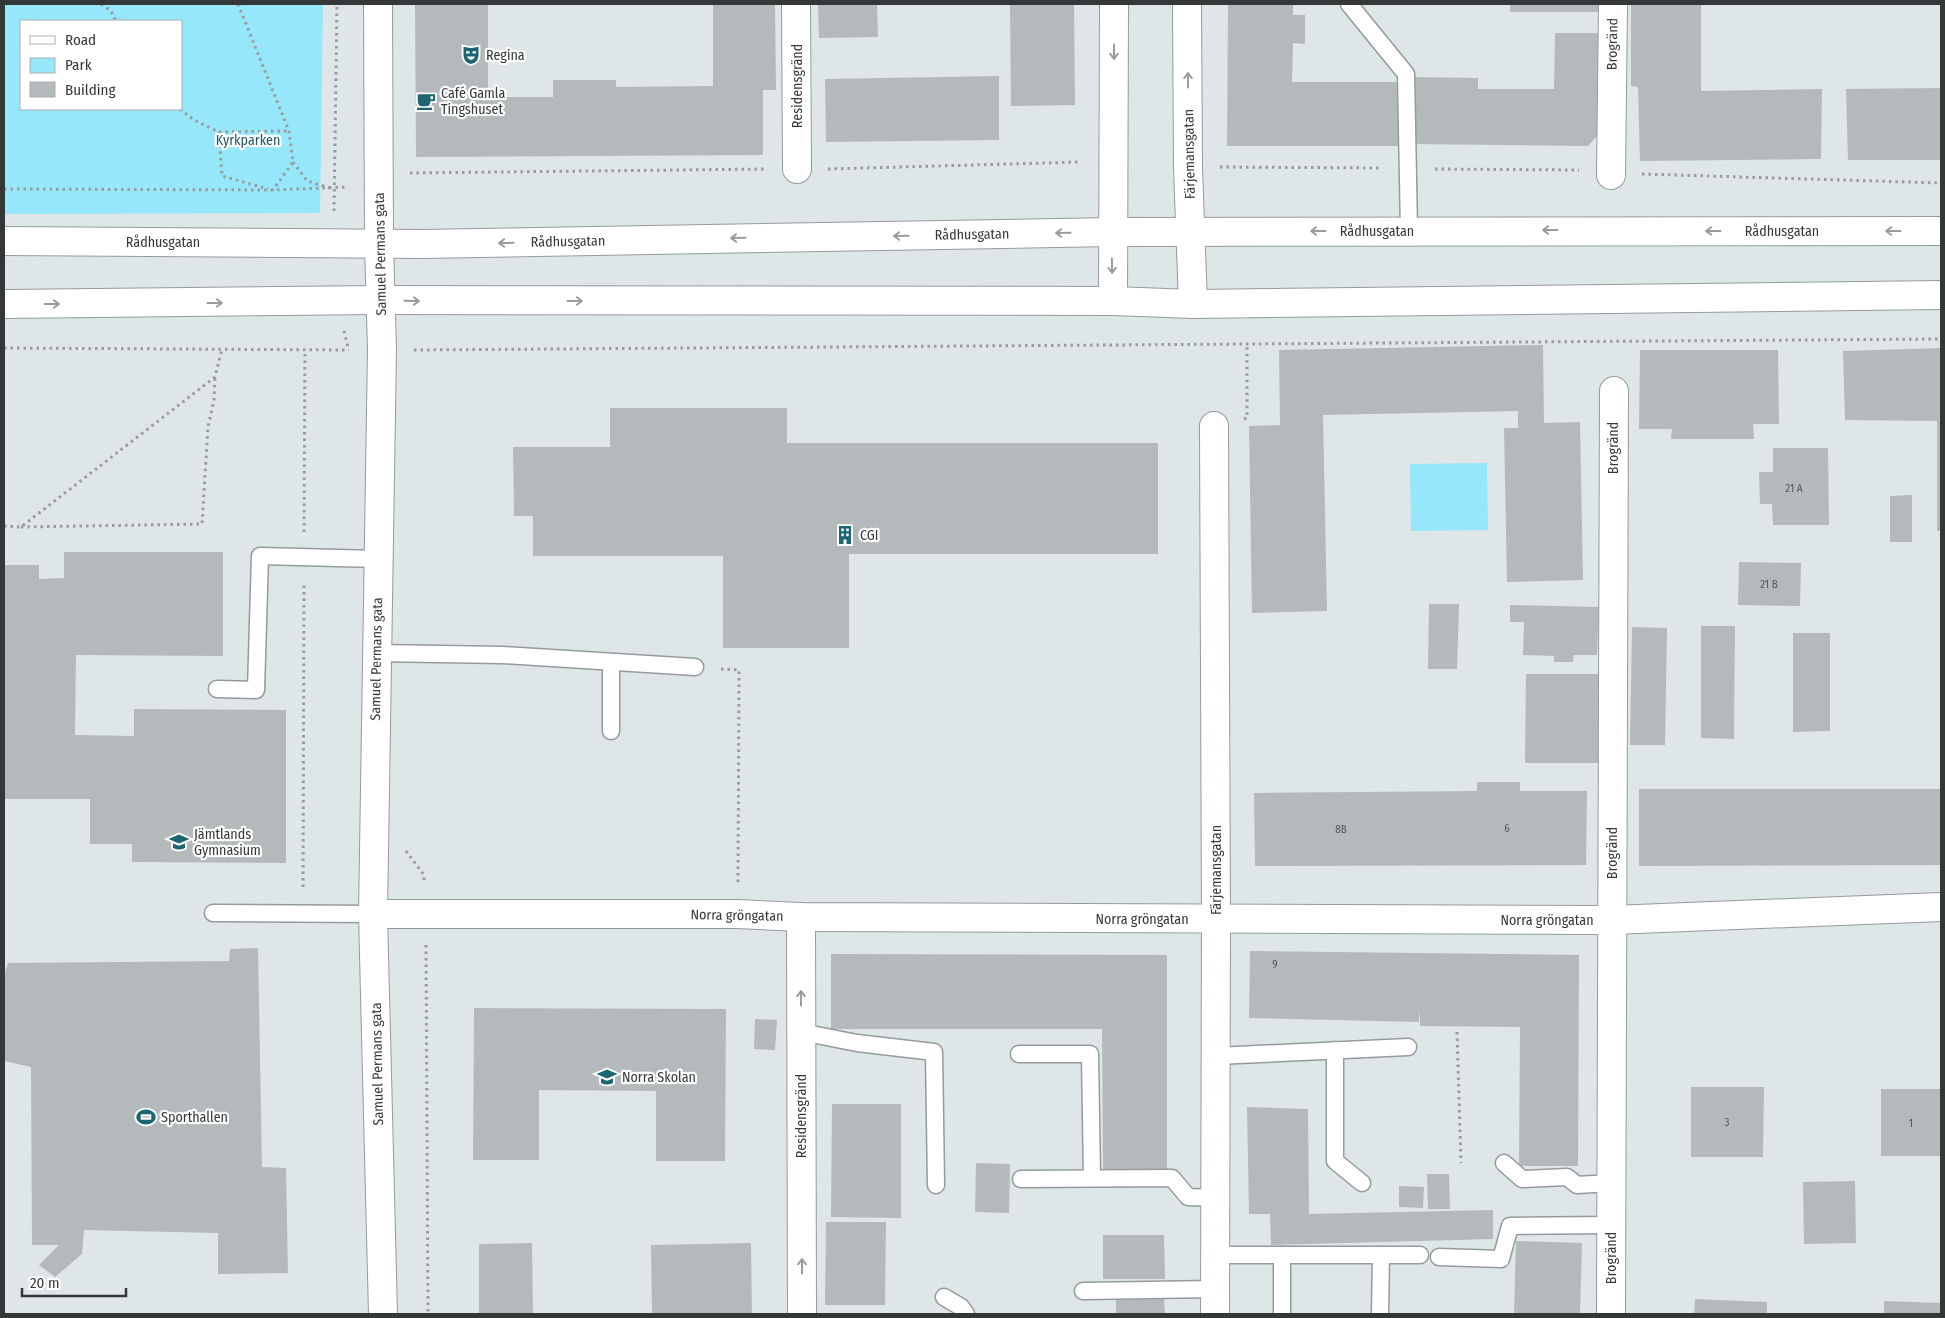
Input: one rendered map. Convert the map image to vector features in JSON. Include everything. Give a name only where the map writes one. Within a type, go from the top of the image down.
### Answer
[{"type":"street","name":"Samuel Permans gata","points":[[378,4],[379,244],[382,350],[376,653],[374,914],[383,1314]]},
{"type":"street","name":"Residensgränd","points":[[796,4],[797,169]]},
{"type":"street","points":[[1113,301],[1114,4]]},
{"type":"street","name":"Färjemansgatan","points":[[1188,4],[1188,168],[1193,304]]},
{"type":"street","name":"Brogränd","points":[[1611,175],[1613,4]]},
{"type":"street","name":"Rådhusgatan","points":[[4,241],[379,244],[1112,232],[1941,231]]},
{"type":"street","points":[[4,304],[380,300],[1113,301],[1193,304],[1941,295]]},
{"type":"street","name":"Brogränd","points":[[1611,1314],[1614,391]]},
{"type":"street","name":"Färjemansgatan","points":[[1214,426],[1215,1301]]},
{"type":"street","name":"Norra gröngatan","points":[[374,914],[738,914],[801,917],[1612,920],[1941,907]]},
{"type":"street","name":"Residensgränd","points":[[801,917],[802,1314]]},
{"type":"lane","points":[[1349,4],[1406,74],[1409,231]]},
{"type":"lane","points":[[217,689],[256,690],[260,556],[378,559]]},
{"type":"lane","points":[[376,653],[503,655],[695,667]]},
{"type":"lane","points":[[611,663],[611,731]]},
{"type":"lane","points":[[213,912],[374,914]]},
{"type":"lane","points":[[801,1032],[857,1043],[934,1052],[936,1185]]},
{"type":"lane","points":[[1216,1056],[1408,1047]]},
{"type":"lane","points":[[1335,1050],[1335,1161],[1362,1183]]},
{"type":"lane","points":[[1019,1054],[1090,1054],[1092,1178]]},
{"type":"lane","points":[[1504,1163],[1522,1179],[1567,1177],[1577,1185],[1611,1183]]},
{"type":"lane","points":[[1021,1179],[1172,1178],[1188,1198],[1216,1198]]},
{"type":"lane","points":[[1439,1257],[1501,1259],[1510,1226],[1611,1226]]},
{"type":"lane","points":[[1215,1255],[1420,1255]]},
{"type":"lane","points":[[1282,1255],[1282,1314]]},
{"type":"lane","points":[[1380,1314],[1381,1255]]},
{"type":"lane","points":[[1083,1291],[1215,1301]]},
{"type":"lane","points":[[944,1297],[961,1307],[966,1314]]},
{"type":"path","points":[[102,4],[111,11],[116,20]]},
{"type":"path","points":[[238,4],[290,131],[293,162],[307,181],[333,189]]},
{"type":"path","points":[[333,189],[337,4]]},
{"type":"path","points":[[181,110],[194,120],[219,132],[290,131]]},
{"type":"path","points":[[219,132],[222,176],[273,190]]},
{"type":"path","points":[[273,190],[293,162]]},
{"type":"path","points":[[4,189],[333,189]]},
{"type":"path","points":[[412,350],[1941,339]]},
{"type":"path","points":[[1214,426],[1247,418],[1247,344]]},
{"type":"path","points":[[4,348],[349,350]]},
{"type":"path","points":[[4,526],[202,524],[208,427],[214,400],[215,377],[222,349]]},
{"type":"path","points":[[302,913],[305,350]]},
{"type":"path","points":[[20,527],[215,377]]},
{"type":"path","points":[[695,667],[739,670],[738,914]]},
{"type":"path","points":[[404,847],[424,875],[428,1314]]},
{"type":"path","points":[[1458,1032],[1461,1162]]},
{"type":"green space","name":"Kyrkparken","points":[[4,4],[323,4],[320,213],[4,214]]},
{"type":"green space","points":[[1487,463],[1488,530],[1411,531],[1410,464]]},
{"type":"building","points":[[415,4],[488,4],[488,97],[553,97],[553,80],[616,80],[616,87],[713,86],[713,4],[775,4],[776,90],[763,90],[763,155],[416,157]]},
{"type":"building","points":[[818,4],[877,4],[878,37],[819,38]]},
{"type":"building","points":[[1010,4],[1074,4],[1075,105],[1011,106]]},
{"type":"building","points":[[1228,4],[1293,4],[1293,15],[1305,15],[1305,44],[1293,43],[1292,82],[1398,82],[1398,146],[1227,146]]},
{"type":"building","points":[[1510,4],[1598,4],[1598,12],[1510,12]]},
{"type":"building","points":[[1631,4],[1701,4],[1701,91],[1822,89],[1821,159],[1640,161],[1638,87],[1631,86]]},
{"type":"building","points":[[1555,33],[1598,33],[1597,136],[1588,146],[1412,144],[1412,77],[1478,78],[1478,89],[1554,89]]},
{"type":"building","points":[[999,76],[999,140],[826,142],[825,79]]},
{"type":"building","points":[[1941,88],[1941,160],[1848,160],[1846,89]]},
{"type":"building","points":[[1543,345],[1544,423],[1580,422],[1583,580],[1507,582],[1504,428],[1518,428],[1518,411],[1323,415],[1327,611],[1252,613],[1249,426],[1280,425],[1279,350]]},
{"type":"building","points":[[1941,348],[1941,531],[1937,531],[1937,421],[1845,420],[1843,351]]},
{"type":"building","points":[[1640,350],[1778,350],[1779,424],[1753,424],[1754,439],[1671,439],[1672,429],[1639,429]]},
{"type":"building","name":"CGI","points":[[610,408],[787,408],[787,443],[1158,443],[1158,554],[849,554],[849,648],[723,648],[723,556],[533,556],[533,516],[514,516],[513,447],[610,447]]},
{"type":"building","points":[[1773,448],[1828,448],[1829,525],[1773,525],[1772,504],[1760,504],[1759,472],[1773,472]]},
{"type":"building","points":[[1912,495],[1912,542],[1890,542],[1890,496]]},
{"type":"building","points":[[64,552],[223,552],[223,656],[76,655],[75,735],[134,736],[134,709],[286,710],[286,863],[132,862],[132,844],[90,844],[90,799],[4,799],[4,565],[39,565],[39,579],[64,578]]},
{"type":"building","points":[[1739,562],[1801,563],[1800,606],[1738,605]]},
{"type":"building","points":[[1429,604],[1459,604],[1457,669],[1428,669]]},
{"type":"building","points":[[1510,605],[1599,607],[1597,655],[1574,655],[1573,662],[1554,662],[1554,656],[1523,655],[1524,622],[1510,622]]},
{"type":"building","points":[[1701,626],[1735,626],[1734,739],[1701,738]]},
{"type":"building","points":[[1632,627],[1667,628],[1665,745],[1630,745]]},
{"type":"building","points":[[1793,633],[1830,633],[1830,731],[1793,732]]},
{"type":"building","points":[[1526,674],[1599,674],[1599,763],[1525,763]]},
{"type":"building","points":[[1477,782],[1520,782],[1520,791],[1587,791],[1586,865],[1255,866],[1254,793],[1477,791]]},
{"type":"building","points":[[1639,789],[1941,789],[1941,865],[1639,866]]},
{"type":"building","name":"Sporthallen","points":[[258,948],[262,1167],[286,1168],[288,1273],[218,1274],[218,1233],[84,1230],[82,1254],[55,1277],[39,1265],[59,1245],[32,1245],[31,1067],[4,1061],[4,976],[8,963],[229,961],[230,949]]},
{"type":"building","points":[[1250,951],[1579,955],[1578,1166],[1519,1166],[1520,1027],[1420,1026],[1420,1008],[1419,1022],[1249,1018]]},
{"type":"building","points":[[831,954],[1167,955],[1167,1173],[1103,1173],[1102,1029],[831,1029]]},
{"type":"building","points":[[474,1008],[726,1009],[725,1161],[656,1161],[656,1091],[539,1090],[539,1160],[473,1160]]},
{"type":"building","points":[[755,1019],[777,1020],[775,1050],[754,1049]]},
{"type":"building","points":[[1691,1087],[1764,1087],[1763,1157],[1691,1157]]},
{"type":"building","points":[[1881,1089],[1941,1089],[1941,1156],[1881,1156]]},
{"type":"building","points":[[832,1104],[901,1104],[901,1218],[831,1217]]},
{"type":"building","points":[[1247,1107],[1308,1109],[1309,1214],[1493,1210],[1493,1239],[1271,1245],[1270,1214],[1249,1214]]},
{"type":"building","points":[[976,1163],[1010,1164],[1009,1213],[975,1212]]},
{"type":"building","points":[[1427,1174],[1449,1174],[1450,1209],[1428,1209]]},
{"type":"building","points":[[1855,1181],[1856,1243],[1804,1244],[1803,1182]]},
{"type":"building","points":[[1399,1186],[1424,1187],[1423,1208],[1399,1207]]},
{"type":"building","points":[[826,1222],[886,1222],[885,1305],[825,1305]]},
{"type":"building","points":[[1103,1235],[1164,1235],[1165,1279],[1103,1279]]},
{"type":"building","points":[[1516,1241],[1582,1243],[1580,1314],[1514,1314]]},
{"type":"building","points":[[532,1243],[533,1314],[479,1314],[479,1244]]},
{"type":"building","points":[[751,1243],[752,1314],[652,1314],[651,1245]]},
{"type":"building","points":[[1164,1299],[1165,1314],[1116,1314],[1116,1300]]},
{"type":"building","points":[[1695,1299],[1767,1302],[1767,1314],[1694,1314]]},
{"type":"building","points":[[1884,1301],[1941,1303],[1941,1314],[1884,1314]]},
{"type":"place","name":"Regina","points":[[471,55]]},
{"type":"place","name":"Café Gamla Tingshuset","points":[[426,101]]},
{"type":"place","name":"CGI","points":[[845,535]]},
{"type":"place","name":"Jämtlands Gymnasium","points":[[179,842]]},
{"type":"place","name":"Norra Skolan","points":[[607,1077]]},
{"type":"place","name":"Sporthallen","points":[[146,1117]]}]
